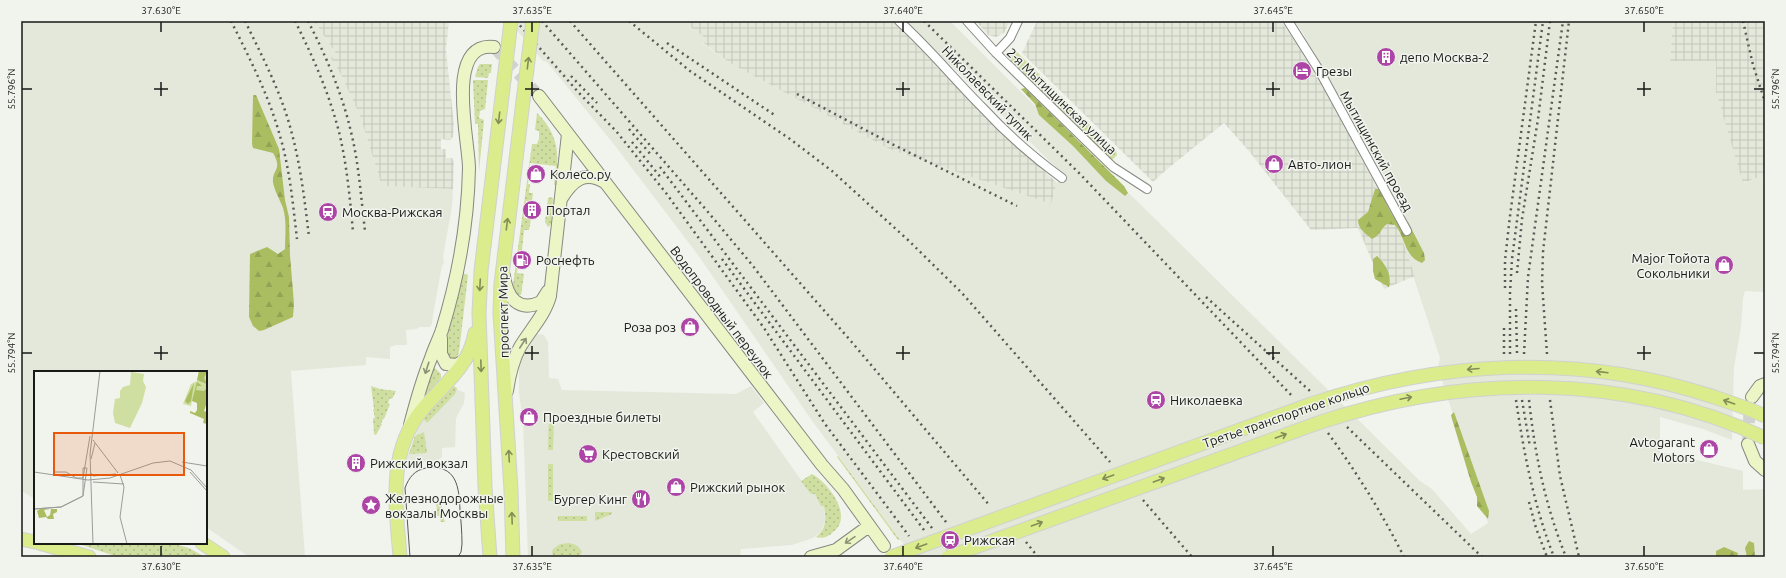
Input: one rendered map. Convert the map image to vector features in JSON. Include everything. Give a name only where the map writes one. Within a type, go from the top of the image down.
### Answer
[{"type":"main road","name":"проспект Мира","points":[[490,557],[485,487],[479,313],[481,271],[511,21]]},
{"type":"main road","name":"проспект Мира","points":[[514,553],[500,313],[502,263],[533,21]]},
{"type":"main road","points":[[400,557],[395,485],[399,459],[430,359],[442,331],[455,276],[467,208],[469,163],[463,105],[463,76],[467,62],[472,55],[481,48],[494,47]]},
{"type":"main road","name":"Водопроводный переулок","points":[[539,96],[822,465],[843,489],[884,546]]},
{"type":"main road","points":[[506,407],[508,383],[520,347],[548,303],[568,134]]},
{"type":"main road","points":[[561,200],[573,184],[580,179],[592,177],[606,183]]},
{"type":"main road","points":[[502,263],[505,283],[510,297],[514,301],[524,305],[536,304],[545,298],[552,276]]},
{"type":"main road","points":[[408,432],[421,411],[461,368],[470,353],[479,313]]},
{"type":"main road","points":[[442,331],[441,354],[442,359],[446,364],[457,365],[470,353]]},
{"type":"main road","name":"Третье транспортное кольцо","points":[[891,557],[1319,402],[1364,388],[1424,375],[1504,367],[1566,368],[1598,371],[1671,384],[1729,402],[1765,416]]},
{"type":"main road","points":[[1752,397],[1760,386],[1765,384]]},
{"type":"main road","name":"Третье транспортное кольцо","points":[[948,557],[1332,418],[1376,405],[1427,394],[1485,388],[1517,387],[1565,388],[1611,393],[1666,403],[1765,438]]},
{"type":"main road","points":[[1748,444],[1755,461],[1765,470]]},
{"type":"main road","points":[[811,557],[836,550],[869,526]]},
{"type":"main road","points":[[21,534],[34,534]]},
{"type":"main road","points":[[21,539],[34,542]]},
{"type":"main road","points":[[43,544],[90,557]]},
{"type":"main road","points":[[204,544],[223,557]]},
{"type":"street","name":"Николаевский тупик","points":[[899,21],[918,38],[982,108],[1040,163],[1062,178]]},
{"type":"street","name":"2-я Мытищинская улица","points":[[967,21],[996,53],[1112,166],[1147,189]]},
{"type":"street","points":[[996,53],[1010,38],[1018,21]]},
{"type":"street","name":"Мытищинский проезд","points":[[1288,21],[1319,70],[1407,231]]},
{"type":"shaded area","name":"Москва-Рижская","points":[[21,21],[314,21],[337,55],[332,59],[360,116],[382,186],[453,189],[452,207],[443,256],[444,264],[442,265],[432,324],[430,327],[419,327],[417,329],[406,330],[407,345],[396,345],[390,347],[390,359],[366,357],[366,365],[291,371],[305,557],[249,557],[207,528],[207,371],[34,371],[34,498],[21,491]]},
{"type":"shaded area","points":[[314,21],[449,21],[446,50],[454,125],[453,137],[450,140],[441,139],[441,149],[446,149],[446,158],[452,158],[454,161],[453,189],[382,186],[360,116],[341,75],[331,58],[337,55]]},
{"type":"shaded area","points":[[509,21],[683,21],[705,38],[702,43],[730,63],[889,149],[1051,204],[1057,183],[1064,175],[905,21],[950,21],[1034,105],[1136,200],[1420,481],[1432,489],[1471,534],[1488,523],[1438,368],[1440,358],[1396,223],[1406,216],[1368,146],[1303,37],[1305,36],[1294,21],[1673,21],[1670,61],[1716,61],[1716,92],[1744,183],[1765,175],[1765,292],[1745,291],[1743,298],[1741,327],[1734,367],[1732,440],[1703,429],[1660,417],[1660,453],[1672,454],[1743,471],[1743,490],[1765,489],[1765,557],[913,557],[813,422],[698,255],[616,147],[547,62],[543,61]]},
{"type":"shaded area","points":[[683,21],[896,21],[937,65],[937,68],[939,68],[965,96],[1057,183],[1051,204],[889,149],[730,63],[702,42],[705,38]]},
{"type":"shaded area","points":[[976,21],[1010,21],[1004,33],[996,37],[988,35]]},
{"type":"shaded area","points":[[1037,21],[1281,21],[1315,71],[1396,223],[1415,276],[1384,289],[1358,228],[1311,230],[1248,150],[1224,123],[1153,182],[1022,53]]},
{"type":"shaded area","points":[[1673,21],[1765,21],[1765,175],[1743,183],[1716,92],[1716,61],[1670,61]]},
{"type":"shaded area","points":[[534,335],[544,335],[548,342],[549,378],[558,379],[562,390],[736,394],[751,386],[764,403],[753,412],[811,494],[815,494],[821,505],[824,506],[825,521],[821,532],[813,538],[792,545],[741,549],[740,557],[528,557],[523,422],[519,393],[519,369],[520,356]]},
{"type":"shaded area","points":[[455,386],[458,390],[465,393],[464,403],[456,418],[455,447],[442,448],[442,457],[437,461],[412,463],[403,469],[422,417]]},
{"type":"green space","points":[[1016,51],[1047,82],[1035,85],[1008,59],[1008,54]]},
{"type":"green space","points":[[480,64],[492,64],[491,73],[489,73],[488,78],[475,77]]},
{"type":"green space","points":[[473,80],[488,80],[485,109],[480,111],[479,118],[484,120],[479,171],[478,124],[475,124]]},
{"type":"green space","points":[[1049,84],[1116,151],[1117,155],[1112,160],[1039,91],[1040,87]]},
{"type":"green space","points":[[1025,88],[1124,186],[1128,193],[1125,196],[1106,181],[1073,146],[1039,115],[1035,104],[1021,89]]},
{"type":"green space","points":[[253,95],[256,95],[279,149],[285,200],[289,217],[294,304],[293,317],[259,331],[253,326],[249,317],[250,254],[267,247],[278,254],[285,249],[285,223],[283,208],[273,182],[277,166],[276,159],[273,153],[253,148],[252,144]]},
{"type":"green space","points":[[537,113],[542,118],[553,136],[557,149],[557,163],[560,163],[556,185],[554,185],[556,166],[530,163],[528,184],[530,184],[529,193],[533,193],[532,201],[526,201],[524,218],[531,219],[529,230],[524,230],[522,250],[519,250],[517,273],[524,274],[521,295],[515,294],[513,285],[532,144],[537,144],[539,139],[539,131],[535,130]]},
{"type":"green space","points":[[1375,189],[1379,189],[1396,220],[1400,223],[1408,222],[1424,253],[1425,260],[1422,263],[1416,260],[1408,252],[1399,230],[1395,225],[1387,224],[1378,235],[1372,239],[1361,229],[1358,220],[1368,212]]},
{"type":"green space","points":[[552,197],[551,224],[548,227],[545,222],[548,198]]},
{"type":"green space","points":[[1377,256],[1388,270],[1390,278],[1389,287],[1375,279],[1373,259]]},
{"type":"green space","points":[[461,273],[468,275],[459,352],[456,360],[449,360],[445,348]]},
{"type":"green space","points":[[434,367],[441,374],[441,378],[424,397],[422,396]]},
{"type":"green space","points":[[371,386],[396,391],[392,399],[390,398],[388,403],[390,404],[376,435],[374,434],[373,418],[375,418]]},
{"type":"green space","points":[[453,386],[457,388],[455,394],[427,423],[422,417]]},
{"type":"green space","points":[[1454,412],[1489,511],[1488,519],[1477,506],[1477,497],[1451,415]]},
{"type":"green space","points":[[549,414],[554,414],[553,450],[548,450]]},
{"type":"green space","points":[[424,432],[427,453],[409,454],[415,436]]},
{"type":"green space","points":[[838,456],[900,540],[898,540],[837,457]]},
{"type":"green space","points":[[548,464],[553,464],[553,501],[548,501]]},
{"type":"green space","points":[[812,474],[819,478],[832,492],[840,509],[841,518],[839,526],[831,534],[823,538],[816,537],[820,534],[824,527],[824,506],[821,506],[815,494],[811,494],[801,481]]},
{"type":"green space","points":[[440,501],[442,508],[444,508],[443,516],[445,522],[441,522],[439,516],[436,516],[437,508],[435,502]]},
{"type":"green space","points":[[595,512],[612,512],[612,514],[595,521]]},
{"type":"green space","points":[[558,516],[587,516],[587,521],[558,521]]},
{"type":"green space","points":[[1749,541],[1754,543],[1755,557],[1747,557],[1745,548]]},
{"type":"green space","points":[[569,543],[577,546],[581,550],[582,552],[579,557],[553,556],[553,549],[560,544]]},
{"type":"green space","points":[[79,544],[175,544],[189,548],[205,557],[118,557]]},
{"type":"green space","points":[[1724,547],[1738,553],[1737,557],[1716,557],[1716,551]]},
{"type":"tunnel","points":[[494,47],[539,96]]},
{"type":"tunnel","points":[[1748,441],[1750,401]]},
{"type":"tram line","points":[[410,557],[405,488],[408,481],[416,472],[426,468],[436,468],[450,473],[457,486],[460,501],[462,540],[461,552],[458,557]]},
{"type":"railway","points":[[231,21],[245,49],[276,121],[289,175],[297,239]]},
{"type":"railway","points":[[245,21],[272,76],[288,119],[300,173],[309,237]]},
{"type":"railway","points":[[295,21],[320,75],[339,132],[346,169],[353,232]]},
{"type":"railway","points":[[308,21],[333,75],[347,117],[354,144],[360,181],[365,231]]},
{"type":"railway","points":[[516,21],[579,93],[616,131],[666,193],[764,328],[825,424],[909,536]]},
{"type":"railway","points":[[542,21],[753,266],[946,522]]},
{"type":"railway","points":[[570,21],[850,340],[990,506]]},
{"type":"railway","points":[[629,21],[690,71],[790,139],[832,171],[908,240],[962,293],[1110,462]]},
{"type":"railway","points":[[924,21],[1080,174],[1293,397]]},
{"type":"railway","points":[[1505,288],[1505,260],[1510,216],[1536,21]]},
{"type":"railway","points":[[1510,354],[1510,293],[1512,259],[1543,21]]},
{"type":"railway","points":[[1517,273],[1522,219],[1538,119],[1550,21]]},
{"type":"railway","points":[[1524,354],[1528,277],[1563,21]]},
{"type":"railway","points":[[1547,354],[1542,283],[1543,252],[1569,21]]},
{"type":"railway","points":[[1743,21],[1753,65],[1765,102]]},
{"type":"railway","points":[[667,43],[776,116]]},
{"type":"railway","points":[[571,76],[597,103]]},
{"type":"railway","points":[[797,94],[892,144],[1017,206]]},
{"type":"railway","points":[[629,129],[652,156]]},
{"type":"railway","points":[[632,142],[662,179]]},
{"type":"railway","points":[[660,167],[932,528]]},
{"type":"railway","points":[[722,259],[924,530]]},
{"type":"railway","points":[[1206,297],[1310,391]]},
{"type":"railway","points":[[1516,309],[1517,353]]},
{"type":"railway","points":[[1504,328],[1504,354]]},
{"type":"railway","points":[[1516,400],[1530,480],[1554,557]]},
{"type":"railway","points":[[1522,400],[1530,447]]},
{"type":"railway","points":[[1529,400],[1534,440],[1542,480],[1552,518],[1566,557]]},
{"type":"railway","points":[[1550,400],[1560,476],[1579,557]]},
{"type":"railway","points":[[1347,427],[1482,557]]},
{"type":"railway","points":[[1328,433],[1369,494],[1404,557]]},
{"type":"railway","points":[[1143,500],[1192,557]]},
{"type":"railway","points":[[1529,502],[1536,528],[1547,557]]},
{"type":"railway","points":[[1026,542],[1038,557]]},
{"type":"place","name":"депо Москва-2","points":[[1386,57]]},
{"type":"place","name":"Грезы","points":[[1302,71]]},
{"type":"place","name":"Авто-лион","points":[[1274,164]]},
{"type":"place","name":"Колесо.ру","points":[[536,174]]},
{"type":"place","name":"Портал","points":[[532,210]]},
{"type":"place","name":"Москва-Рижская","points":[[328,212]]},
{"type":"place","name":"Роснефть","points":[[522,260]]},
{"type":"place","name":"Major Тойота Сокольники","points":[[1724,265]]},
{"type":"place","name":"Роза роз","points":[[690,327]]},
{"type":"place","name":"Николаевка","points":[[1156,400]]},
{"type":"place","name":"Проездные билеты","points":[[529,417]]},
{"type":"place","name":"Avtogarant Motors","points":[[1709,449]]},
{"type":"place","name":"Крестовский","points":[[588,454]]},
{"type":"place","name":"Рижский вокзал","points":[[356,463]]},
{"type":"place","name":"Рижский рынок","points":[[676,487]]},
{"type":"place","name":"Бургер Кинг","points":[[641,499]]},
{"type":"place","name":"Железнодорожные вокзалы Москвы","points":[[371,505]]},
{"type":"place","name":"Рижская","points":[[950,540]]}]
